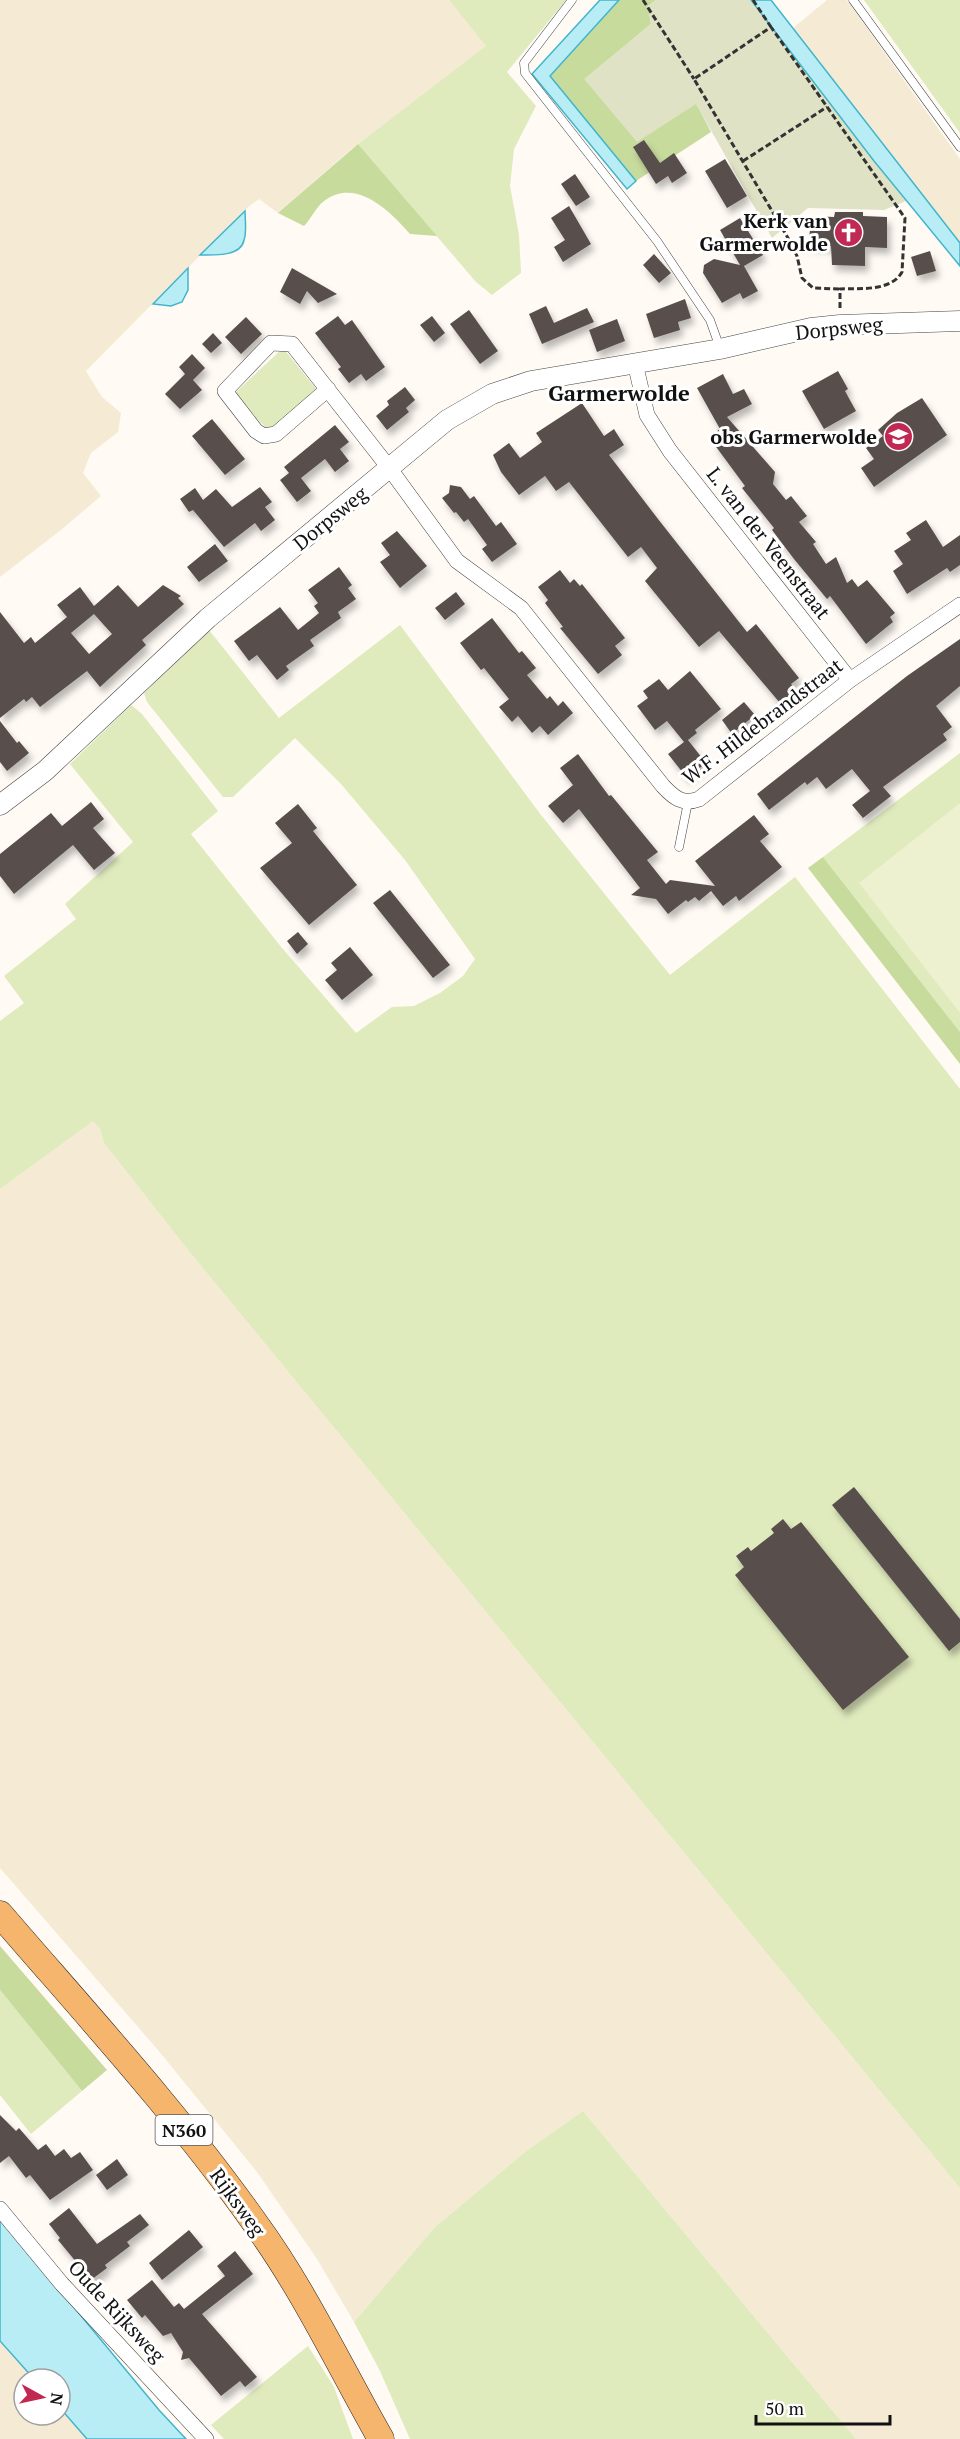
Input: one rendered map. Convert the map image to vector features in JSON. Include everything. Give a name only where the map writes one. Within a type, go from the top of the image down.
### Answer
[{"type":"main road","name":"Rijksweg","points":[[0,1914],[167,2108],[256,2224],[318,2322],[340,2367],[381,2439]]},
{"type":"main road","name":"Rijksweg","points":[[340,2367],[362,2439]]},
{"type":"street","name":"Dorpsweg","points":[[0,806],[45,771],[208,618],[447,420],[492,394],[531,381],[720,349],[811,327],[840,324],[960,321]]},
{"type":"street","name":"W.F. Hildebrandstraat","points":[[328,389],[276,434],[264,436],[256,431],[225,391],[271,343],[292,345],[328,389],[390,469],[457,561],[521,608],[672,796],[680,801],[688,802],[704,795],[850,680],[960,605]]},
{"type":"street","name":"L. van der Veenstraat","points":[[635,363],[647,415],[670,451],[850,680]]},
{"type":"street","name":"Oude Rijksweg","points":[[0,2209],[62,2284],[206,2439]]},
{"type":"lane","points":[[572,0],[524,63],[525,73],[657,241],[710,320],[720,349]]},
{"type":"lane","points":[[852,0],[960,147]]},
{"type":"lane","points":[[679,847],[688,802]]},
{"type":"path","points":[[643,0],[694,79],[788,238],[797,256],[802,278],[813,288],[840,289],[887,285],[896,281],[902,272],[904,218],[753,0]]},
{"type":"path","points":[[694,79],[771,27]]},
{"type":"path","points":[[743,161],[827,107]]},
{"type":"path","points":[[840,289],[840,324]]},
{"type":"shaded area","points":[[0,0],[449,0],[487,46],[350,150],[278,213],[259,199],[247,208],[86,371],[102,397],[121,413],[118,432],[91,453],[83,473],[101,496],[0,577]]},
{"type":"shaded area","points":[[827,0],[847,0],[960,159],[960,243],[793,28]]},
{"type":"shaded area","points":[[93,1120],[100,1129],[104,1143],[188,1250],[960,2188],[960,2439],[856,2439],[583,2111],[525,2152],[435,2227],[354,2322],[317,2259],[257,2172],[158,2050],[0,1868],[0,1189]]},
{"type":"shaded area","points":[[0,2341],[23,2367],[12,2367],[12,2427],[72,2427],[72,2422],[87,2439],[0,2439]]},
{"type":"green space","points":[[449,0],[566,0],[507,72],[536,106],[514,149],[510,186],[519,235],[521,273],[492,295],[476,282],[358,144],[486,46]]},
{"type":"green space","points":[[619,0],[656,0],[648,6],[651,24],[585,79],[696,103],[711,132],[636,181],[550,76]]},
{"type":"green space","points":[[656,0],[750,0],[906,201],[884,210],[808,208],[772,238],[696,104],[637,142],[584,79],[651,24],[648,6]]},
{"type":"green space","points":[[864,0],[960,0],[960,133]]},
{"type":"green space","points":[[358,144],[437,236],[410,234],[393,216],[372,200],[348,193],[336,195],[324,201],[304,226],[278,213]]},
{"type":"green space","points":[[283,348],[317,390],[269,431],[234,394]]},
{"type":"green space","points":[[400,625],[541,815],[670,975],[795,877],[960,1089],[960,2188],[188,1250],[104,1143],[100,1129],[93,1121],[0,1189],[0,1021],[24,1003],[4,976],[76,919],[65,904],[133,842],[70,764],[131,705],[142,714],[218,811],[191,834],[282,948],[356,1033],[392,1007],[414,1006],[440,993],[463,976],[475,959],[405,860],[341,784],[295,738],[233,797],[223,797],[147,702],[144,693],[209,630],[279,718]]},
{"type":"green space","points":[[960,753],[960,1032],[823,857]]},
{"type":"green space","points":[[960,803],[960,1013],[859,883]]},
{"type":"green space","points":[[823,857],[960,1032],[960,1064],[808,868]]},
{"type":"green space","points":[[0,1946],[107,2070],[82,2091],[0,1990]]},
{"type":"green space","points":[[0,1990],[82,2091],[31,2134],[0,2095]]},
{"type":"green space","points":[[583,2111],[856,2439],[410,2439],[380,2371],[354,2322],[435,2227],[525,2152]]},
{"type":"green space","points":[[308,2346],[334,2387],[353,2439],[224,2439],[211,2425]]},
{"type":"water","points":[[600,0],[619,0],[550,76],[636,181],[627,189],[532,74]]},
{"type":"water","points":[[751,0],[771,0],[960,243],[960,266],[874,161]]},
{"type":"water","points":[[245,211],[244,240],[238,250],[226,254],[200,255]]},
{"type":"water","points":[[188,268],[188,290],[182,302],[171,306],[153,304]]},
{"type":"water","points":[[0,2218],[159,2410],[186,2439],[87,2439],[72,2422],[72,2367],[23,2367],[0,2341]]},
{"type":"building","points":[[644,140],[660,163],[674,153],[687,173],[672,183],[668,176],[656,184],[633,147]]},
{"type":"building","points":[[725,159],[747,196],[727,208],[705,171]]},
{"type":"building","points":[[575,174],[590,197],[576,206],[561,184]]},
{"type":"building","points":[[569,206],[591,244],[563,262],[554,247],[565,240],[551,218]]},
{"type":"building","name":"Kerk van Garmerwolde","points":[[835,212],[863,212],[863,216],[887,217],[887,248],[865,247],[865,266],[832,265],[831,246],[808,245],[812,216],[834,217]]},
{"type":"building","points":[[740,218],[763,255],[744,266],[758,291],[743,299],[740,293],[722,303],[703,273],[704,265],[714,259],[740,265],[720,230]]},
{"type":"building","points":[[930,251],[936,271],[917,276],[911,257]]},
{"type":"building","points":[[654,254],[671,273],[659,283],[643,265]]},
{"type":"building","points":[[292,268],[337,294],[318,303],[307,291],[300,304],[280,292]]},
{"type":"building","points":[[685,299],[691,318],[678,322],[680,330],[654,338],[646,314]]},
{"type":"building","points":[[546,306],[554,323],[587,308],[594,322],[542,344],[529,314]]},
{"type":"building","points":[[469,310],[498,351],[480,364],[450,324]]},
{"type":"building","points":[[338,316],[345,325],[352,320],[385,367],[366,381],[361,374],[349,383],[338,369],[341,367],[315,333]]},
{"type":"building","points":[[432,316],[445,333],[434,342],[420,325]]},
{"type":"building","points":[[246,317],[262,334],[241,354],[225,337]]},
{"type":"building","points":[[617,319],[625,341],[597,352],[589,330]]},
{"type":"building","points":[[213,333],[222,343],[211,353],[202,344]]},
{"type":"building","points":[[192,354],[205,368],[193,380],[202,390],[180,409],[165,394],[185,374],[179,367]]},
{"type":"building","points":[[838,371],[848,389],[845,391],[856,411],[824,429],[802,391]]},
{"type":"building","points":[[723,374],[733,394],[744,389],[752,404],[727,417],[775,472],[773,484],[786,500],[791,496],[807,516],[799,522],[816,542],[813,544],[826,564],[836,557],[847,583],[852,579],[858,587],[867,580],[895,613],[890,617],[893,622],[866,644],[830,596],[827,599],[794,559],[772,530],[774,528],[742,488],[745,486],[714,444],[718,441],[713,434],[720,429],[697,388]]},
{"type":"building","points":[[405,387],[415,400],[406,408],[409,412],[387,430],[376,416],[389,405],[387,401]]},
{"type":"building","points":[[922,398],[947,435],[874,487],[861,468],[874,459],[866,448],[883,436],[878,430],[897,413]]},
{"type":"building","points":[[582,403],[604,436],[614,429],[624,445],[609,455],[747,632],[756,624],[799,678],[791,684],[796,690],[780,703],[719,631],[699,647],[645,581],[657,568],[641,547],[628,557],[569,482],[556,491],[545,476],[519,495],[501,472],[493,455],[509,443],[520,458],[542,442],[536,433]]},
{"type":"building","points":[[212,419],[245,459],[225,475],[192,436]]},
{"type":"building","points":[[335,425],[349,442],[340,449],[349,461],[335,472],[325,459],[301,478],[311,491],[297,502],[280,480],[289,473],[284,467]]},
{"type":"building","points":[[450,485],[461,487],[470,499],[474,496],[496,526],[501,522],[517,544],[492,562],[482,549],[487,545],[468,519],[464,522],[442,498],[449,493]]},
{"type":"building","points":[[260,487],[272,502],[265,507],[275,520],[261,531],[255,523],[224,547],[193,510],[189,512],[180,499],[195,488],[203,500],[216,489],[232,507]]},
{"type":"building","points":[[926,520],[943,547],[960,535],[960,565],[950,572],[947,568],[907,594],[893,571],[903,564],[894,551],[911,540],[906,533]]},
{"type":"building","points":[[397,531],[427,566],[400,588],[380,562],[390,555],[381,543]]},
{"type":"building","points":[[215,544],[228,561],[199,582],[187,567]]},
{"type":"building","points":[[339,567],[352,585],[348,588],[356,599],[338,612],[341,618],[310,640],[314,646],[286,666],[289,670],[277,680],[257,655],[249,661],[234,641],[280,607],[298,630],[319,613],[314,606],[318,603],[308,590]]},
{"type":"building","points":[[560,570],[570,583],[574,579],[580,586],[582,584],[625,638],[615,646],[622,655],[598,674],[560,628],[563,627],[545,603],[548,600],[538,587]]},
{"type":"building","points":[[118,585],[138,607],[163,585],[181,596],[178,598],[184,604],[142,640],[146,645],[100,687],[87,671],[40,707],[32,697],[26,702],[24,699],[0,718],[0,612],[24,643],[31,637],[35,643],[67,617],[57,605],[80,587],[94,606]],"holes":[[[94,614],[112,634],[89,654],[71,633]]]},
{"type":"building","points":[[456,592],[465,604],[445,620],[435,608]]},
{"type":"building","points":[[492,618],[519,653],[522,651],[536,668],[527,675],[547,699],[550,696],[558,706],[563,701],[573,713],[548,735],[540,726],[532,733],[518,716],[512,722],[499,707],[509,699],[484,668],[481,670],[460,643]]},
{"type":"building","points":[[960,639],[960,686],[936,706],[952,727],[943,734],[947,740],[883,787],[891,796],[863,818],[852,805],[870,791],[852,769],[826,789],[817,777],[807,785],[805,782],[769,810],[757,794],[907,676]]},
{"type":"building","points":[[690,671],[721,709],[695,730],[697,733],[688,740],[706,763],[687,778],[668,754],[684,742],[667,721],[655,730],[637,706],[648,698],[643,691],[659,679],[668,690]]},
{"type":"building","points":[[744,702],[755,715],[732,734],[722,720]]},
{"type":"building","points":[[0,721],[17,743],[19,741],[29,753],[7,771],[0,762]]},
{"type":"building","points":[[578,754],[609,796],[611,795],[658,852],[647,860],[666,884],[670,880],[715,886],[695,861],[754,815],[769,834],[760,841],[782,867],[739,901],[736,896],[723,906],[711,891],[699,901],[695,897],[688,902],[686,900],[668,914],[656,899],[631,895],[640,888],[579,809],[563,823],[548,806],[573,785],[560,768]]},
{"type":"building","points":[[91,802],[104,819],[93,828],[115,853],[94,870],[73,845],[14,894],[0,876],[0,854],[51,813],[62,826]]},
{"type":"building","points":[[298,804],[317,828],[313,831],[357,885],[309,925],[260,868],[292,843],[275,823]]},
{"type":"building","points":[[390,890],[450,965],[433,978],[373,903]]},
{"type":"building","points":[[298,932],[308,944],[297,954],[287,941]]},
{"type":"building","points":[[350,947],[373,975],[342,1000],[325,980],[337,970],[331,963]]},
{"type":"building","points":[[854,1487],[960,1619],[960,1642],[949,1651],[832,1505]]},
{"type":"building","points":[[783,1519],[791,1529],[801,1522],[909,1657],[843,1710],[735,1575],[744,1567],[736,1556],[748,1547],[751,1551],[774,1533],[771,1529]]},
{"type":"building","points":[[0,2115],[16,2131],[19,2128],[38,2150],[46,2144],[55,2156],[64,2149],[71,2158],[80,2152],[93,2170],[50,2200],[30,2175],[26,2178],[9,2156],[0,2163]]},
{"type":"building","points":[[117,2159],[128,2175],[107,2190],[96,2175]]},
{"type":"building","points":[[69,2208],[97,2244],[140,2214],[149,2225],[127,2242],[130,2246],[105,2265],[107,2268],[91,2280],[58,2240],[60,2238],[49,2224]]},
{"type":"building","points":[[189,2230],[203,2247],[162,2280],[149,2263]]},
{"type":"building","points":[[235,2251],[253,2274],[202,2314],[257,2377],[245,2387],[240,2381],[221,2396],[189,2358],[181,2360],[183,2352],[171,2333],[163,2336],[145,2315],[142,2318],[127,2300],[152,2280],[174,2307],[179,2303],[184,2309],[225,2276],[217,2266]]},
{"type":"place","name":"Kerk van Garmerwolde","points":[[849,232]]},
{"type":"place","name":"obs Garmerwolde","points":[[898,436]]},
{"type":"district","name":"Garmerwolde","points":[[619,392]]}]
